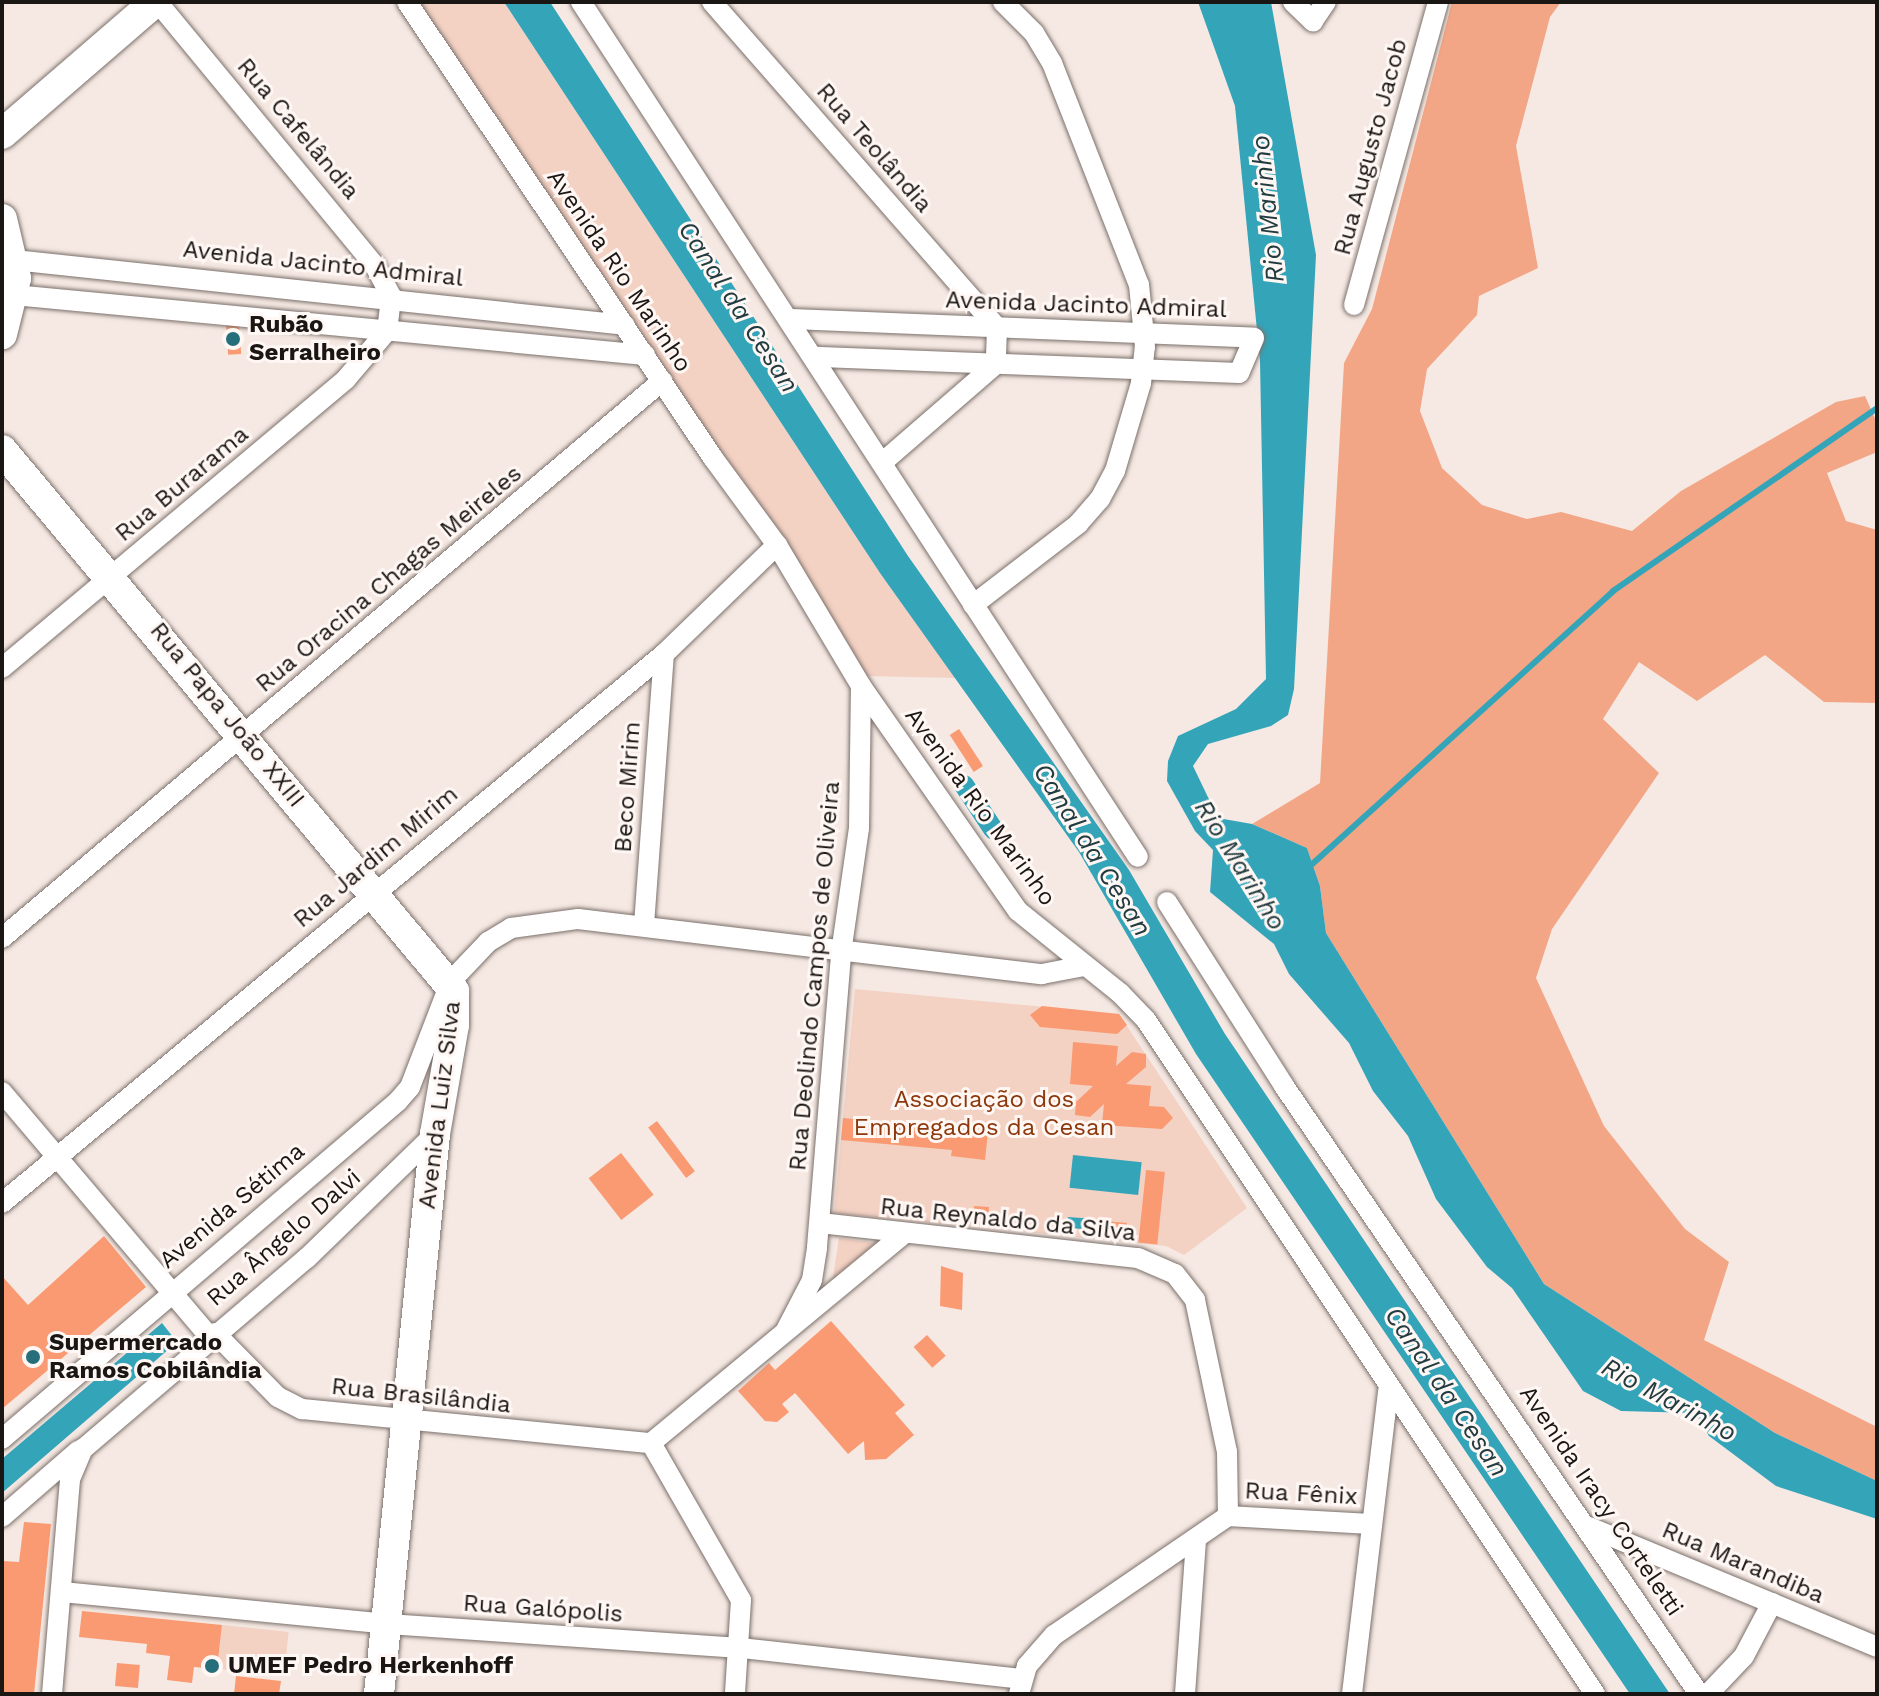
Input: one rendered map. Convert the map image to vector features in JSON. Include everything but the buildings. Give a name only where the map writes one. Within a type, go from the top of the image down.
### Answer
[{"type":"street","points":[[2,134],[156,2]]},
{"type":"street","name":"Rua Cafelândia","points":[[156,2],[350,232],[391,296]]},
{"type":"street","name":"Avenida Rio Marinho","points":[[407,2],[662,381],[777,545],[861,686],[1018,911],[1146,1020],[1388,1390],[1595,1694]]},
{"type":"street","points":[[581,2],[1138,857]]},
{"type":"street","name":"Rua Teolândia","points":[[712,2],[997,328]]},
{"type":"street","points":[[973,605],[1078,524],[1100,499],[1115,471],[1143,371],[1145,335],[1139,285],[1052,63],[1034,33],[1003,2]]},
{"type":"street","points":[[1293,2],[1313,21],[1326,2]]},
{"type":"street","name":"Rua Augusto Jacob","points":[[1354,305],[1438,2]]},
{"type":"street","points":[[2,219],[14,260],[14,295],[2,334]]},
{"type":"street","name":"Avenida Jacinto Admiral","points":[[14,260],[391,296],[625,325]]},
{"type":"street","points":[[14,295],[645,355]]},
{"type":"street","points":[[387,331],[391,296]]},
{"type":"street","name":"Avenida Jacinto Admiral","points":[[789,319],[1254,338],[1239,373],[814,357]]},
{"type":"street","points":[[883,462],[996,364],[997,328]]},
{"type":"street","name":"Rua Burarama","points":[[2,668],[346,379],[387,331]]},
{"type":"street","name":"Rua Oracina Chagas Meireles","points":[[2,938],[662,381]]},
{"type":"street","name":"Rua Papa João XXIII","points":[[2,450],[112,575],[373,893],[451,981]]},
{"type":"street","name":"Rua Jardim Mirim","points":[[2,1203],[664,654],[777,545]]},
{"type":"street","name":"Beco Mirim","points":[[644,925],[664,654]]},
{"type":"street","name":"Rua Deolindo Campos de Oliveira","points":[[786,1330],[812,1280],[820,1223],[841,953],[859,828],[861,686]]},
{"type":"street","name":"Avenida Iracy Corteletti","points":[[1167,902],[1284,1086],[1589,1527],[1699,1694]]},
{"type":"street","name":"Avenida Luiz Silva","points":[[379,1694],[435,1134],[454,1025],[451,981],[488,942],[511,928],[578,919],[644,925],[841,953],[1042,974],[1084,966]]},
{"type":"street","name":"Avenida Sétima","points":[[2,1439],[398,1101],[410,1087],[451,981]]},
{"type":"street","name":"Rua Brasilândia","points":[[2,1092],[171,1292],[213,1335],[294,1407],[404,1422],[651,1443]]},
{"type":"street","name":"Rua Ângelo Dalvi","points":[[2,1517],[307,1258],[435,1134]]},
{"type":"street","name":"Rua Reynaldo da Silva","points":[[820,1223],[901,1236],[1138,1258],[1175,1274],[1188,1286],[1198,1316],[1227,1452],[1228,1516]]},
{"type":"street","points":[[735,1694],[741,1648],[741,1600],[651,1443],[901,1236]]},
{"type":"street","points":[[1352,1694],[1388,1390]]},
{"type":"street","name":"Rua Ângelo Dalvi","points":[[52,1694],[70,1479],[91,1440]]},
{"type":"street","points":[[49,1476],[70,1479]]},
{"type":"street","points":[[1020,1686],[1054,1635],[1196,1542],[1228,1516]]},
{"type":"street","name":"Rua Fênix","points":[[1228,1516],[1370,1524]]},
{"type":"street","name":"Rua Marandiba","points":[[1589,1527],[1877,1647]]},
{"type":"street","points":[[1185,1694],[1196,1542]]},
{"type":"street","name":"Rua Galópolis","points":[[62,1592],[387,1624],[741,1648],[1020,1686]]},
{"type":"street","points":[[1708,1694],[1744,1656],[1772,1603]]},
{"type":"green space","points":[[419,2],[504,2],[880,573],[958,678],[866,676]]},
{"type":"green space","name":"Associação dos Empregados da Cesan","points":[[855,989],[1119,1014],[1247,1208],[1184,1255],[1166,1246],[834,1213]]},
{"type":"green space","points":[[839,1238],[877,1243],[832,1283]]},
{"type":"green space","points":[[222,1625],[289,1632],[284,1676],[217,1669]]},
{"type":"shaded area","points":[[1452,2],[1561,2],[1550,17],[1516,146],[1538,268],[1479,296],[1477,315],[1427,369],[1420,411],[1442,468],[1482,505],[1527,519],[1561,512],[1632,531],[1681,491],[1836,402],[1865,396],[1877,423],[1877,452],[1827,473],[1846,521],[1877,530],[1877,703],[1824,702],[1765,655],[1697,701],[1639,662],[1603,719],[1659,773],[1552,929],[1536,978],[1604,1126],[1685,1229],[1729,1262],[1704,1340],[1877,1427],[1877,1481],[1775,1433],[1544,1284],[1326,933],[1320,886],[1307,848],[1252,824],[1320,783],[1344,363],[1372,309]]},
{"type":"water","name":"Canal da Cesan","points":[[504,2],[550,2],[908,556],[1129,870],[1225,1034],[1670,1694],[1630,1694],[1196,1054],[1079,852],[880,573]]},
{"type":"water","name":"Rio Marinho","points":[[1198,2],[1271,2],[1316,255],[1294,689],[1288,715],[1271,726],[1208,744],[1193,766],[1218,818],[1252,824],[1307,848],[1320,886],[1326,933],[1544,1284],[1775,1433],[1877,1481],[1877,1519],[1776,1486],[1709,1436],[1695,1413],[1621,1411],[1583,1391],[1512,1288],[1487,1267],[1436,1199],[1408,1136],[1373,1091],[1349,1043],[1289,974],[1274,944],[1210,892],[1213,850],[1195,831],[1167,781],[1168,761],[1178,736],[1236,709],[1266,679],[1260,361],[1235,106]]},
{"type":"water","points":[[1073,1155],[1142,1162],[1138,1195],[1070,1188]]},
{"type":"water","points":[[1068,1217],[1095,1219],[1094,1230],[1067,1228]]},
{"type":"water","points":[[162,1323],[177,1342],[2,1493],[2,1459]]},
{"type":"waterway","points":[[1309,867],[1613,591],[1877,408]]},
{"type":"waterway","points":[[964,785],[993,829]]},
{"type":"place","name":"Rubão Serralheiro","points":[[233,339]]},
{"type":"place","name":"Supermercado Ramos Cobilândia","points":[[33,1357]]},
{"type":"place","name":"UMEF Pedro Herkenhoff","points":[[212,1666]]}]
